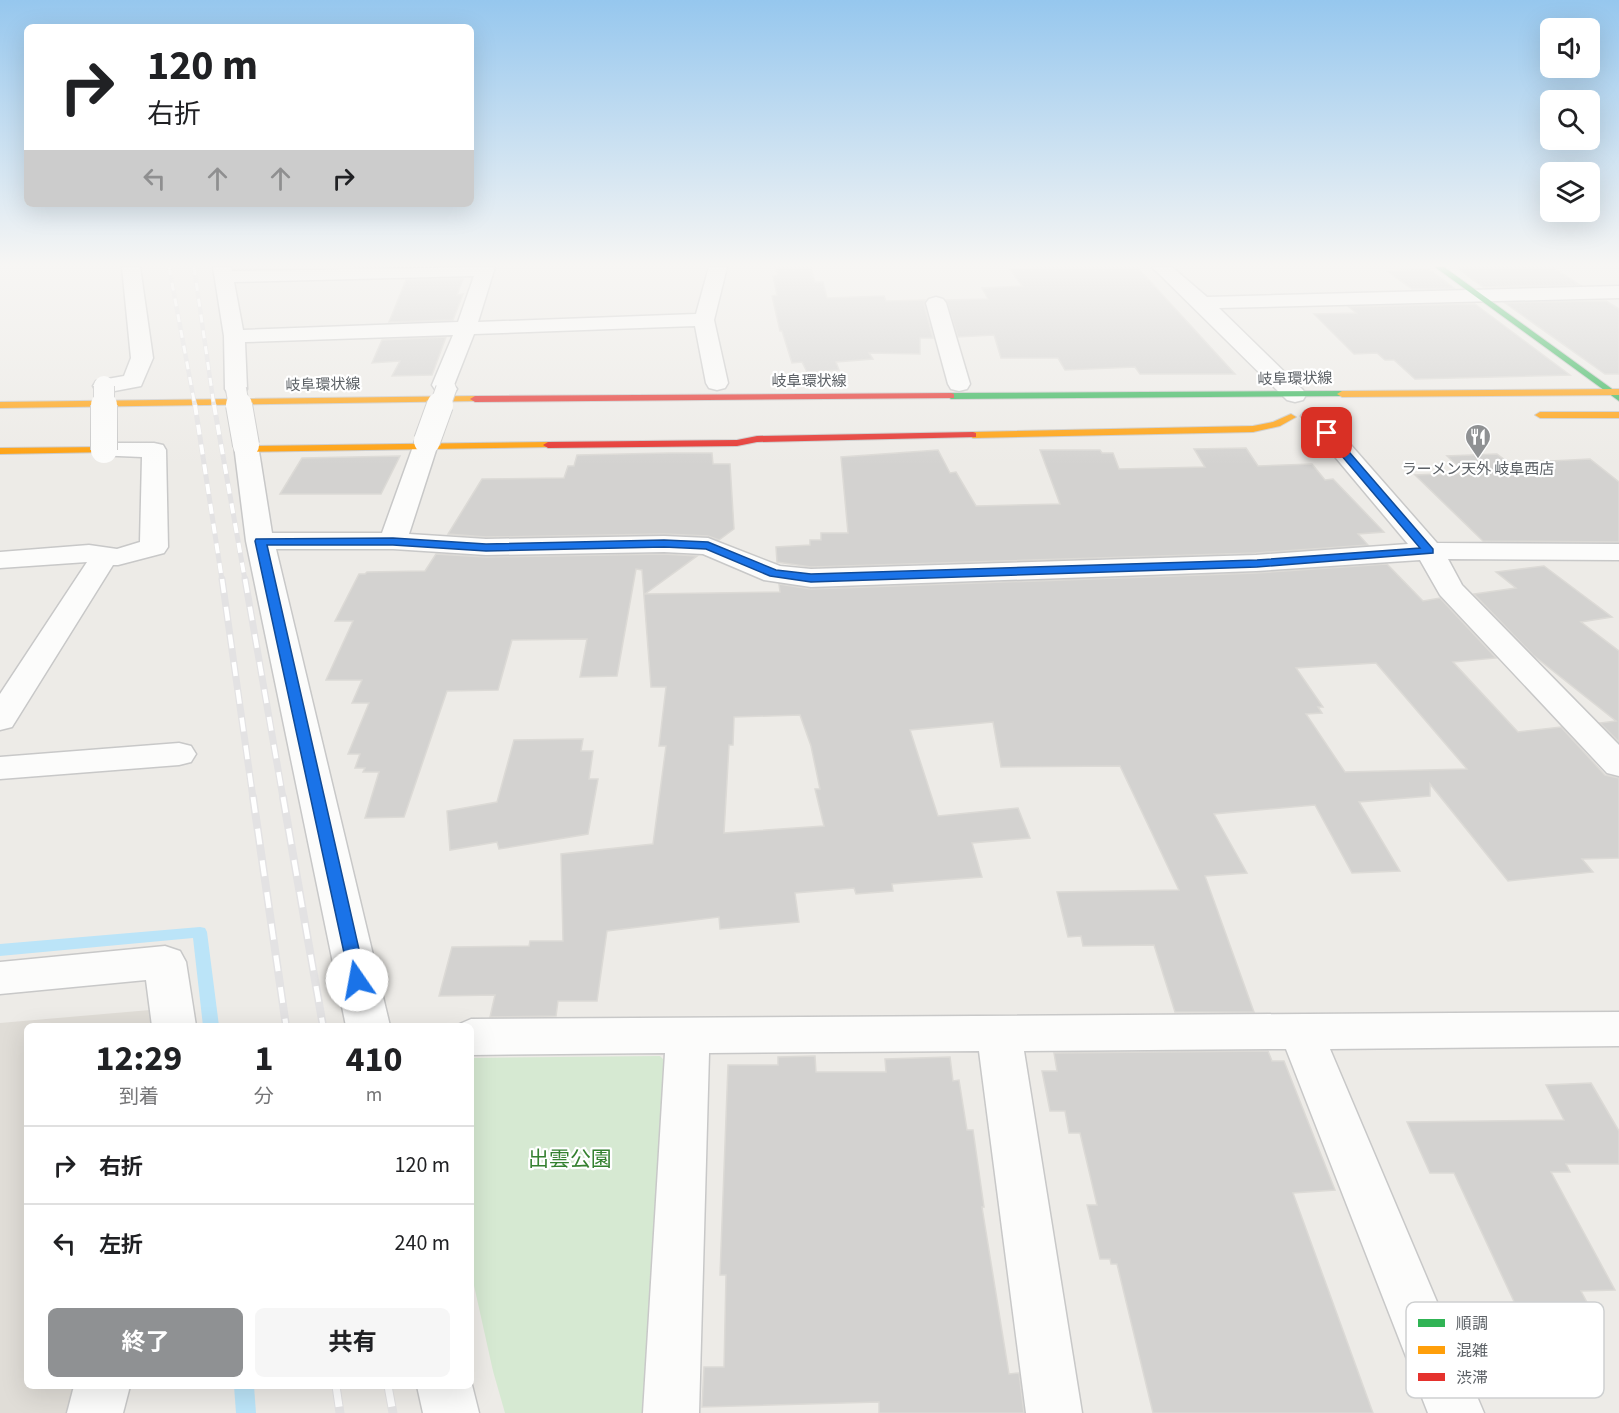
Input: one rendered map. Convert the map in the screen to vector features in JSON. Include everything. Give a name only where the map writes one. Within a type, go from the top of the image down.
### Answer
[{"type":"main road","points":[[1532,333],[1616,394]]},
{"type":"main road","points":[[711,383],[733,385],[1177,382],[1247,387],[1284,395]]},
{"type":"main road","name":"岐阜環状線","points":[[0,405],[469,399],[1616,394]]},
{"type":"main road","points":[[1525,415],[1619,415]]},
{"type":"main road","points":[[244,434],[736,443],[768,439],[1194,432],[1264,428],[1313,416]]},
{"type":"main road","points":[[1186,417],[1313,416]]},
{"type":"main road","points":[[422,436],[450,420]]},
{"type":"main road","points":[[95,423],[118,423]]},
{"type":"main road","points":[[0,451],[104,450]]},
{"type":"street","points":[[0,560],[89,553],[118,557],[154,547],[154,450],[104,450],[99,386],[133,381],[142,358],[139,333]]},
{"type":"street","points":[[233,333],[244,434],[260,541],[367,1023]]},
{"type":"street","points":[[234,336],[323,333]]},
{"type":"street","points":[[393,541],[422,436],[464,333]]},
{"type":"street","points":[[706,333],[711,383]]},
{"type":"street","points":[[944,333],[958,384]]},
{"type":"street","points":[[1229,333],[1284,395]]},
{"type":"street","points":[[1313,416],[1429,551],[1450,589],[1619,765]]},
{"type":"street","points":[[260,541],[393,541],[486,547],[664,544],[708,546],[774,573],[811,578],[1257,563],[1429,551],[1619,552]]},
{"type":"street","points":[[0,720],[105,555]]},
{"type":"street","points":[[0,768],[179,754]]},
{"type":"street","points":[[0,978],[165,962],[174,1023]]},
{"type":"street","points":[[474,1037],[1619,1029]]},
{"type":"street","points":[[1301,1031],[1411,1302]]},
{"type":"street","points":[[999,1034],[1054,1413]]},
{"type":"street","points":[[671,1413],[688,1035]]},
{"type":"street","points":[[95,1413],[101,1389]]},
{"type":"street","points":[[446,1389],[451,1413]]},
{"type":"street","points":[[1450,1398],[1456,1413]]},
{"type":"shaded area","points":[[150,1010],[152,1023],[24,1023],[24,1389],[78,1389],[71,1413],[0,1413],[0,1023]]},
{"type":"green space","name":"出雲公園","points":[[660,1056],[675,1072],[653,1413],[505,1413],[474,1286],[474,1058]]},
{"type":"building","points":[[783,333],[932,333],[933,338],[920,338],[920,354],[869,353],[873,359],[836,362],[839,370],[807,372],[802,362],[792,363]]},
{"type":"building","points":[[957,333],[1197,333],[1235,374],[1140,374],[1135,367],[1065,370],[1058,358],[1001,358],[994,335],[958,337]]},
{"type":"building","points":[[1333,333],[1514,333],[1570,375],[1415,379],[1394,360],[1385,360],[1377,353],[1354,354]]},
{"type":"building","points":[[1547,333],[1619,333],[1619,374],[1605,374]]},
{"type":"building","points":[[446,337],[432,375],[392,376],[400,361],[372,363],[382,340]]},
{"type":"building","points":[[1246,448],[1258,466],[1312,464],[1325,480],[1333,479],[1384,532],[1358,534],[1368,545],[1256,553],[811,567],[777,562],[776,547],[810,545],[810,540],[821,540],[821,533],[848,533],[841,457],[938,450],[950,473],[956,472],[976,506],[1060,504],[1040,450],[1100,450],[1102,453],[1113,453],[1119,469],[1205,467],[1194,449]]},
{"type":"building","points":[[712,453],[713,464],[730,464],[734,529],[719,540],[708,536],[664,534],[486,537],[448,534],[482,479],[564,478],[568,466],[574,466],[577,455]]},
{"type":"building","points":[[1497,454],[1509,463],[1590,459],[1619,482],[1619,542],[1483,541],[1415,475],[1465,473],[1447,456]]},
{"type":"building","points":[[400,456],[381,494],[280,494],[302,458]]},
{"type":"building","points":[[436,554],[486,557],[664,554],[697,556],[645,594],[780,592],[779,584],[811,589],[1256,573],[1387,564],[1423,601],[1440,598],[1496,658],[1453,662],[1518,732],[1561,727],[1605,775],[1619,778],[1619,858],[1582,859],[1593,872],[1508,881],[1430,784],[1430,796],[1359,802],[1400,871],[1352,873],[1315,805],[1214,814],[1247,873],[1205,876],[1254,1012],[1175,1012],[1154,945],[1083,946],[1081,936],[1068,937],[1057,892],[1179,890],[1120,766],[1001,767],[993,722],[910,730],[938,816],[1018,808],[1030,838],[972,843],[982,877],[892,884],[893,891],[856,894],[854,888],[795,893],[799,922],[720,929],[719,917],[607,931],[597,1001],[558,1001],[556,1016],[490,1017],[495,995],[439,996],[452,947],[529,946],[530,941],[563,941],[561,854],[653,844],[666,746],[659,746],[666,687],[651,687],[642,570],[636,569],[617,676],[580,677],[587,639],[512,640],[498,690],[447,691],[404,817],[365,818],[379,772],[363,772],[365,768],[355,768],[360,754],[348,754],[369,703],[352,703],[362,680],[326,680],[353,621],[335,621],[359,574],[425,571]],"holes":[[[1376,663],[1467,769],[1345,772],[1306,714],[1322,713],[1318,707],[1323,707],[1296,668]],[[800,715],[811,746],[820,789],[815,789],[824,826],[724,833],[729,745],[733,745],[734,717]]]},
{"type":"building","points":[[1544,566],[1612,617],[1581,622],[1619,651],[1619,742],[1600,723],[1616,721],[1533,655],[1474,594],[1516,588],[1496,572]]},
{"type":"building","points":[[583,739],[581,751],[593,751],[589,779],[598,779],[588,834],[499,849],[497,842],[450,850],[447,811],[497,802],[514,740]]},
{"type":"building","points":[[1268,1051],[1272,1061],[1284,1061],[1335,1190],[1293,1193],[1373,1413],[1153,1413],[1117,1264],[1111,1264],[1110,1259],[1100,1259],[1087,1205],[1097,1205],[1080,1133],[1069,1133],[1065,1111],[1050,1111],[1042,1071],[1057,1071],[1054,1053]]},
{"type":"building","points":[[815,1056],[816,1072],[886,1072],[885,1059],[950,1057],[953,1081],[959,1080],[967,1130],[973,1130],[984,1207],[982,1207],[1009,1374],[1019,1373],[1024,1413],[879,1413],[879,1402],[702,1407],[704,1367],[724,1367],[726,1275],[720,1275],[728,1065],[778,1065],[778,1057]]},
{"type":"building","points":[[1591,1083],[1619,1131],[1619,1164],[1566,1164],[1570,1172],[1551,1172],[1615,1290],[1581,1291],[1587,1302],[1514,1302],[1454,1173],[1430,1173],[1407,1122],[1564,1120],[1546,1085]]},
{"type":"waterway","points":[[0,950],[200,932],[211,1023]]},
{"type":"waterway","points":[[244,1389],[246,1413]]},
{"type":"railway","points":[[181,333],[195,406]]},
{"type":"railway","points":[[203,333],[214,406]]},
{"type":"railway","points":[[195,405],[222,580]]},
{"type":"railway","points":[[214,405],[245,580]]},
{"type":"railway","points":[[222,579],[253,798]]},
{"type":"railway","points":[[245,579],[283,798]]},
{"type":"railway","points":[[253,797],[286,1023]]},
{"type":"railway","points":[[283,797],[322,1023]]},
{"type":"railway","points":[[336,1389],[340,1413]]},
{"type":"railway","points":[[389,1389],[393,1413]]},
{"type":"traffic: fast","points":[[1530,333],[1619,398]]},
{"type":"traffic: fast","points":[[951,396],[1342,394]]},
{"type":"traffic: slow","points":[[1342,394],[1619,392]]},
{"type":"traffic: slow","points":[[0,405],[475,399]]},
{"type":"traffic: slow","points":[[1540,415],[1619,415]]},
{"type":"traffic: slow","points":[[973,435],[1245,429],[1269,427],[1291,417]]},
{"type":"traffic: slow","points":[[246,449],[548,445]]},
{"type":"traffic: slow","points":[[0,451],[104,450]]},
{"type":"traffic: jam","points":[[475,399],[951,396]]},
{"type":"traffic: jam","points":[[548,445],[737,443],[757,439],[973,435]]},
{"type":"place","name":"ラーメン天外 岐阜西店","points":[[1478,460]]},
{"type":"route","points":[[357,980],[260,541],[393,541],[486,547],[664,544],[708,546],[774,573],[811,578],[1257,563],[1429,551],[1327,433]]}]
